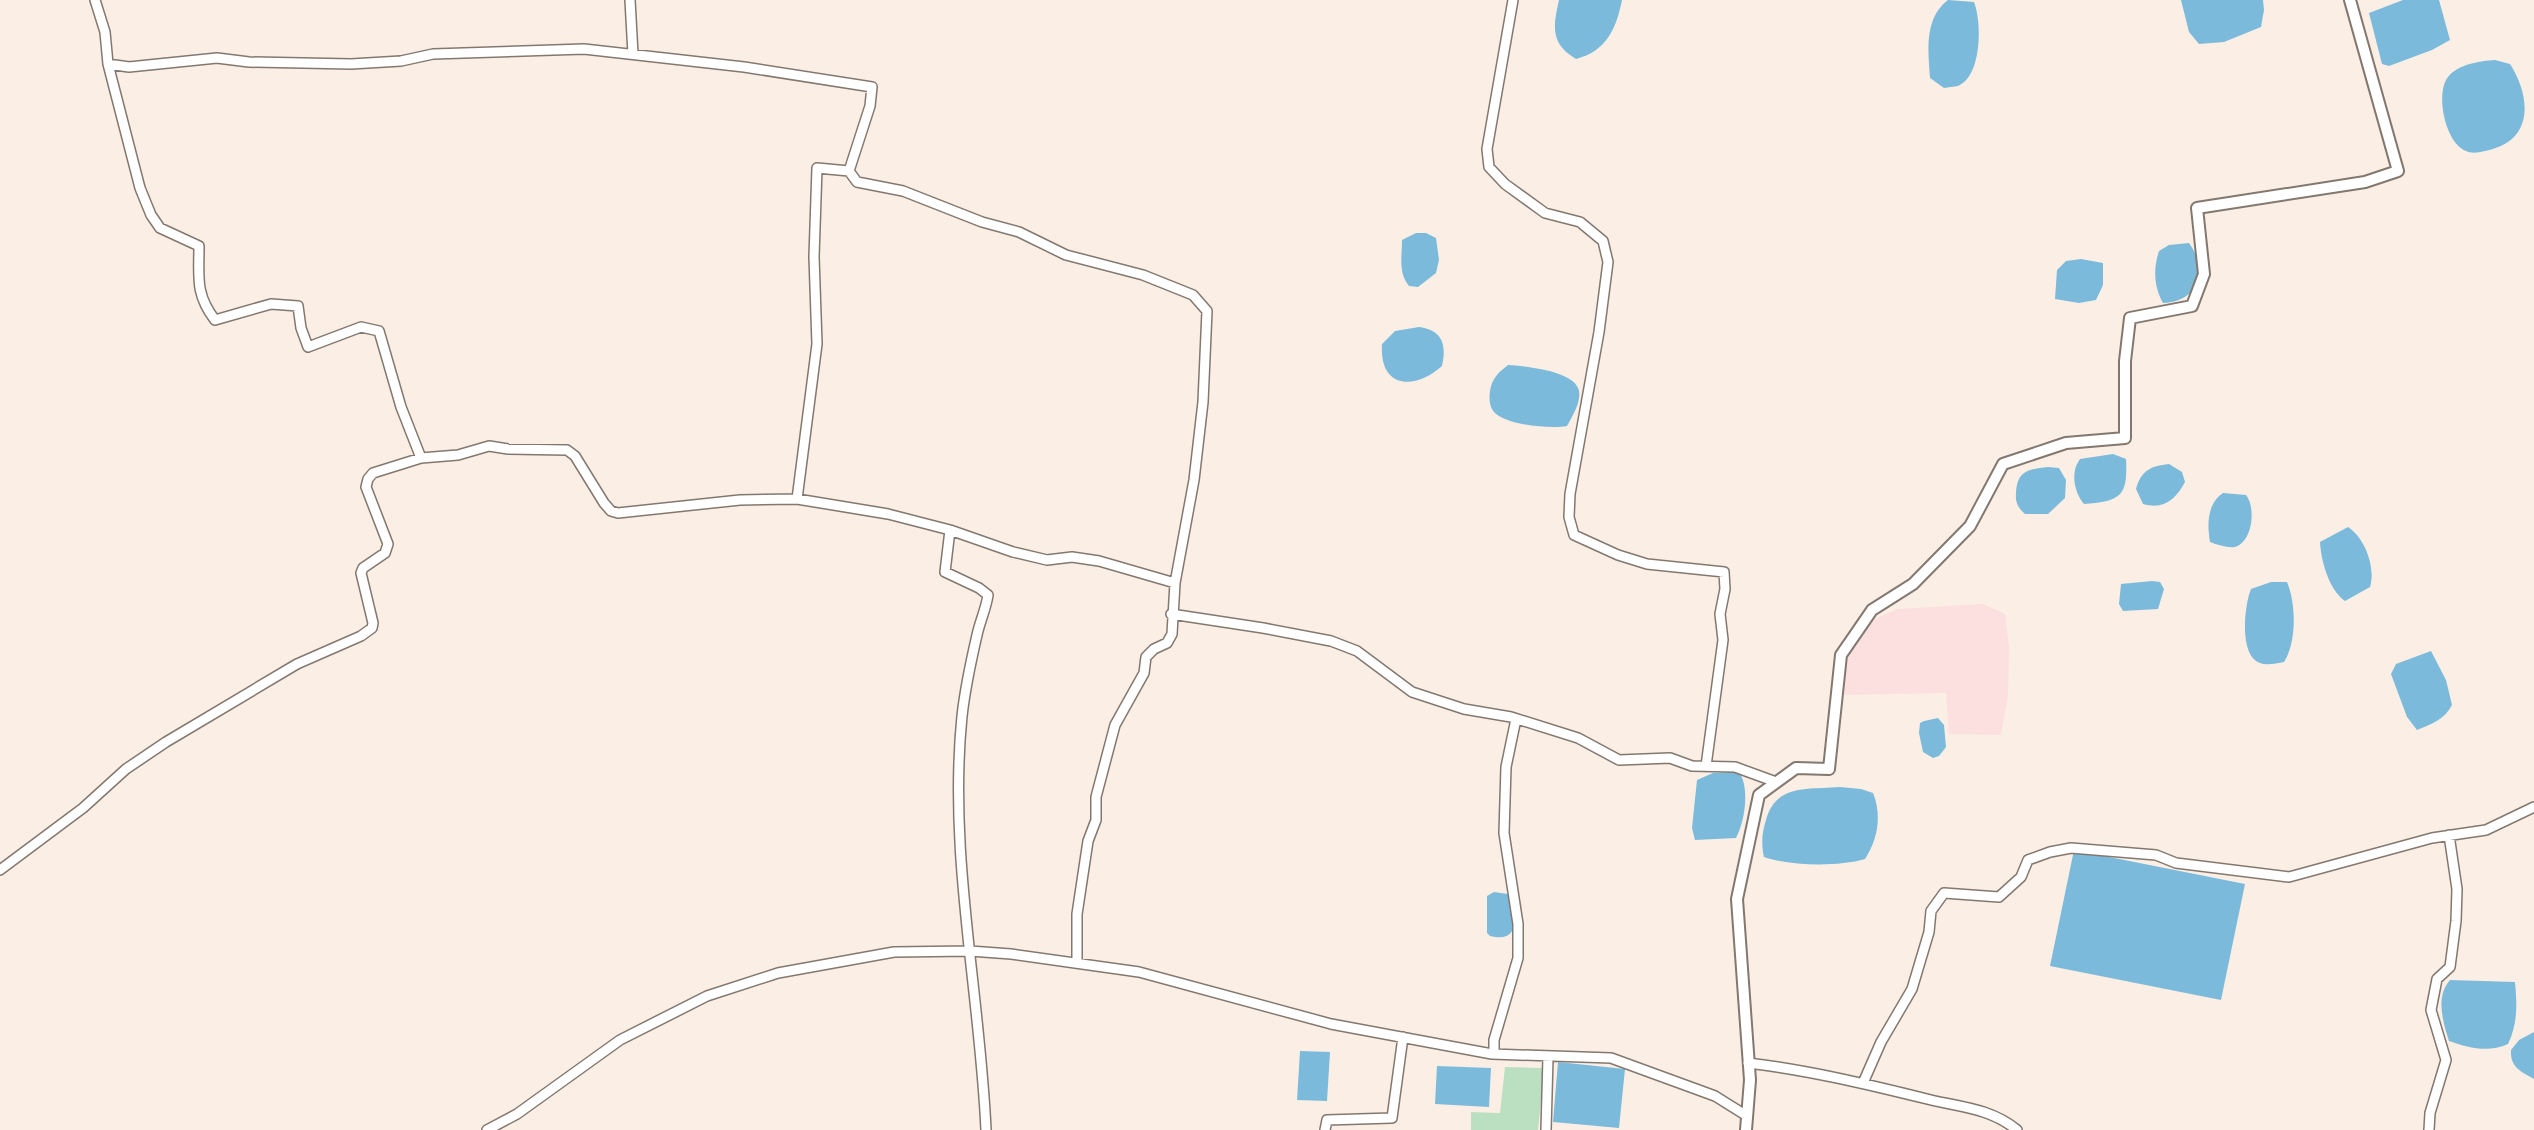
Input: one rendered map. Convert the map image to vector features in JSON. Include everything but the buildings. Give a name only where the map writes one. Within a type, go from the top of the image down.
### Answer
[{"type":"street","points":[[95,0],[105,32],[108,64],[140,188],[160,228],[199,246],[199,291],[215,320],[270,304],[298,306],[301,328],[308,347],[361,327],[380,331],[401,407],[421,458]]},
{"type":"street","points":[[630,0],[633,54]]},
{"type":"street","points":[[1514,0],[1487,149],[1489,167],[1505,184],[1545,213],[1580,222],[1603,242],[1608,262],[1599,332],[1575,458],[1569,517],[1574,535],[1618,555],[1647,564],[1724,572],[1725,589],[1720,614],[1723,640],[1706,766]]},
{"type":"street","points":[[1746,1130],[1748,1063],[1737,899],[1759,795],[1796,768],[1829,769],[1840,655],[1872,610],[1913,584],[1970,526],[2003,465],[2066,443],[2125,438],[2125,361],[2130,318],[2192,306],[2204,274],[2197,208],[2365,182],[2398,171],[2350,0]]},
{"type":"street","points":[[108,64],[129,67],[218,58],[249,62],[351,64],[401,61],[433,54],[584,49],[744,67],[872,87],[870,106],[849,171]]},
{"type":"street","points":[[797,499],[817,344],[814,257],[817,168],[849,171],[857,182],[903,191],[982,222],[1019,232],[1066,255],[1143,274],[1193,295],[1207,311],[1203,402],[1194,480],[1174,583],[1172,634],[1167,643],[1154,649],[1146,657],[1144,673],[1115,724],[1096,796],[1096,820],[1088,841],[1077,914],[1077,963]]},
{"type":"street","points":[[0,870],[83,808],[126,769],[166,742],[297,664],[361,636],[372,628],[373,623],[361,573],[363,568],[385,553],[388,544],[366,487],[368,479],[373,473],[421,458],[458,455],[489,446],[508,449],[567,450],[575,456],[604,503],[611,511],[618,513],[740,500],[797,499],[888,514],[950,530],[1013,552],[1047,560],[1072,557],[1099,561],[1174,583]]},
{"type":"street","points":[[950,530],[945,572],[979,588],[988,595],[977,635],[962,715],[960,865],[984,1069],[986,1130]]},
{"type":"street","points":[[1171,614],[1331,641],[1357,651],[1412,692],[1464,709],[1516,719],[1578,738],[1619,760],[1670,758],[1692,766],[1735,767],[1776,782]]},
{"type":"street","points":[[1494,1054],[1494,1040],[1518,958],[1518,924],[1504,833],[1506,767],[1516,719]]},
{"type":"street","points":[[1863,1083],[1881,1042],[1912,989],[1929,932],[1931,911],[1944,893],[1999,897],[2021,877],[2028,860],[2071,848],[2156,855],[2176,863],[2289,877],[2450,835],[2486,830],[2534,807]]},
{"type":"street","points":[[2429,1130],[2430,1113],[2446,1060],[2431,1010],[2437,979],[2450,967],[2456,921],[2457,889],[2450,835]]},
{"type":"street","points":[[487,1130],[517,1114],[620,1040],[707,996],[778,973],[894,952],[970,951],[1139,972],[1331,1024],[1494,1054],[1611,1058],[1715,1096],[1747,1116]]},
{"type":"street","points":[[1325,1130],[1327,1120],[1392,1117],[1403,1037]]},
{"type":"street","points":[[1546,1130],[1548,1057]]},
{"type":"street","points":[[1748,1063],[1793,1068],[1930,1100],[1961,1104],[2001,1117],[2018,1130]]},
{"type":"shaded area","points":[[1983,604],[2005,614],[2009,648],[2008,695],[2001,735],[1949,734],[1946,693],[1844,695],[1843,668],[1859,636],[1875,619],[1897,609]]},
{"type":"green space","points":[[1505,1067],[1544,1068],[1538,1130],[1471,1130],[1471,1112],[1500,1113]]},
{"type":"water","points":[[1559,0],[1622,0],[1613,30],[1608,38],[1595,51],[1576,59],[1558,41],[1555,18]]},
{"type":"water","points":[[1948,0],[1974,2],[1979,35],[1976,60],[1972,71],[1958,86],[1944,88],[1930,78],[1928,46],[1931,25],[1940,7]]},
{"type":"water","points":[[2181,0],[2263,0],[2261,27],[2224,42],[2199,44],[2189,32]]},
{"type":"water","points":[[2403,0],[2439,0],[2450,40],[2432,50],[2389,66],[2382,64],[2369,13]]},
{"type":"water","points":[[2495,60],[2510,64],[2517,76],[2524,101],[2522,125],[2516,135],[2506,143],[2483,152],[2469,152],[2452,138],[2448,128],[2442,105],[2444,84],[2452,73],[2463,66]]},
{"type":"water","points":[[1416,233],[1426,233],[1436,238],[1439,260],[1436,273],[1418,287],[1409,286],[1403,276],[1401,264],[1402,240]]},
{"type":"water","points":[[2189,243],[2198,264],[2197,283],[2185,297],[2163,303],[2155,278],[2159,251],[2169,245]]},
{"type":"water","points":[[2081,259],[2103,263],[2103,285],[2096,300],[2079,303],[2055,299],[2057,270],[2066,261]]},
{"type":"water","points":[[1419,327],[1433,331],[1441,339],[1444,351],[1442,366],[1420,379],[1410,382],[1400,381],[1386,370],[1382,344],[1395,331]]},
{"type":"water","points":[[1508,365],[1560,374],[1576,384],[1579,400],[1567,426],[1529,425],[1509,421],[1495,413],[1490,402],[1491,386],[1496,376]]},
{"type":"water","points":[[2113,454],[2126,459],[2123,489],[2114,498],[2084,504],[2074,482],[2077,464],[2080,459]]},
{"type":"water","points":[[2169,464],[2182,472],[2185,482],[2168,502],[2157,505],[2143,504],[2136,489],[2141,478],[2147,470]]},
{"type":"water","points":[[2059,468],[2066,480],[2065,498],[2048,514],[2025,514],[2016,499],[2019,480],[2029,470]]},
{"type":"water","points":[[2223,493],[2246,495],[2251,507],[2249,532],[2241,544],[2235,547],[2210,542],[2209,515],[2214,503]]},
{"type":"water","points":[[2348,527],[2359,538],[2368,554],[2371,579],[2370,587],[2345,601],[2330,583],[2322,558],[2320,542]]},
{"type":"water","points":[[2160,582],[2164,589],[2158,609],[2123,611],[2119,604],[2121,584]]},
{"type":"water","points":[[2271,582],[2287,582],[2294,622],[2291,644],[2284,662],[2266,664],[2253,659],[2249,651],[2245,618],[2251,589]]},
{"type":"water","points":[[2431,651],[2446,680],[2452,705],[2442,717],[2417,730],[2407,717],[2391,674],[2396,664]]},
{"type":"water","points":[[1938,718],[1944,725],[1946,747],[1939,756],[1933,758],[1923,752],[1919,733],[1920,723]]},
{"type":"water","points":[[1739,772],[1744,787],[1745,805],[1742,823],[1736,838],[1695,840],[1692,828],[1697,780],[1713,773]]},
{"type":"water","points":[[1840,787],[1873,793],[1876,801],[1878,818],[1876,835],[1865,859],[1854,862],[1814,864],[1764,857],[1762,843],[1766,820],[1777,800],[1795,791]]},
{"type":"water","points":[[2074,850],[2245,884],[2221,1000],[2050,966]]},
{"type":"water","points":[[1494,892],[1508,894],[1513,910],[1512,931],[1500,937],[1490,936],[1487,933],[1487,896]]},
{"type":"water","points":[[2450,980],[2515,982],[2516,1013],[2514,1029],[2508,1044],[2501,1047],[2478,1048],[2449,1041],[2443,1018],[2442,1002],[2445,987]]},
{"type":"water","points":[[2534,1032],[2534,1079],[2514,1065],[2511,1050],[2519,1040]]},
{"type":"water","points":[[1300,1051],[1330,1052],[1327,1101],[1297,1100]]},
{"type":"water","points":[[1558,1062],[1625,1069],[1619,1128],[1553,1122]]},
{"type":"water","points":[[1437,1066],[1491,1068],[1489,1107],[1435,1104]]}]
